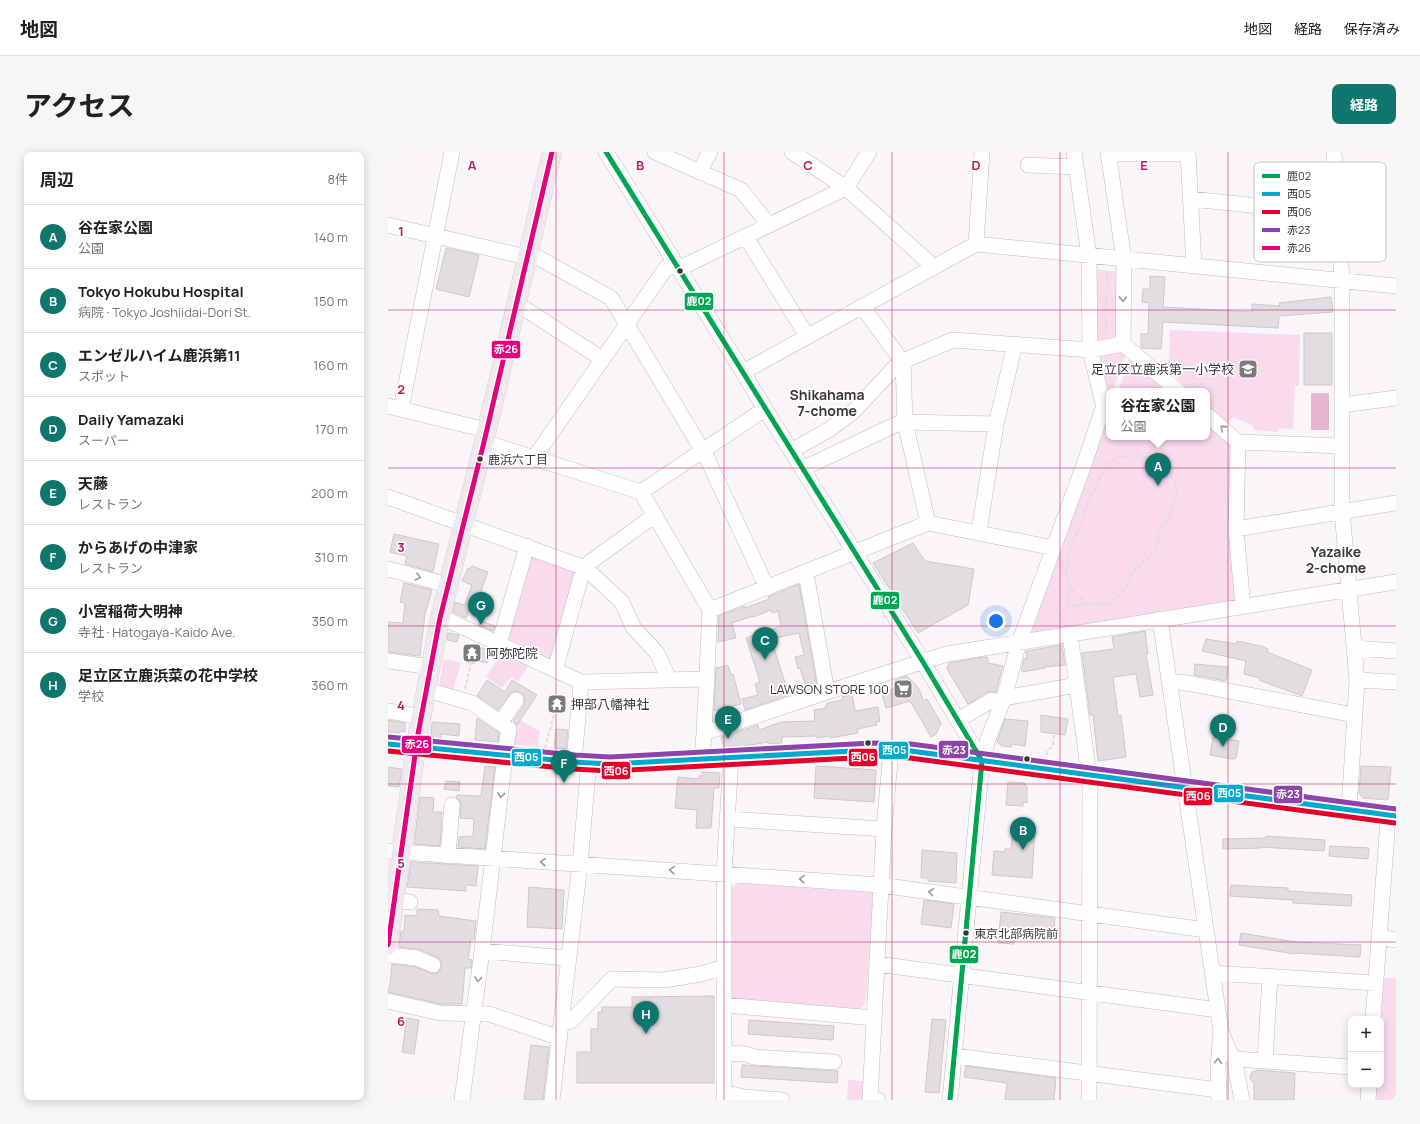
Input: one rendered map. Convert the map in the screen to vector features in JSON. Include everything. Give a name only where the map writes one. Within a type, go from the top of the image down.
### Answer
[{"type":"main road","points":[[388,945],[402,901],[395,852],[440,618],[485,436],[552,152]]},
{"type":"street","points":[[452,152],[436,236],[394,408],[485,436],[534,458],[642,492],[710,610],[702,760]]},
{"type":"street","points":[[606,152],[676,266],[744,372],[765,409],[923,662],[982,761]]},
{"type":"street","points":[[699,172],[710,152]]},
{"type":"street","points":[[792,152],[846,188],[934,267]]},
{"type":"street","points":[[534,458],[666,268],[676,266],[746,237],[846,188],[870,152]]},
{"type":"street","points":[[976,244],[982,152]]},
{"type":"street","points":[[950,1100],[963,976],[982,761],[988,739],[1003,700],[1019,643],[1103,408],[1090,350],[1089,256],[1074,152]]},
{"type":"street","points":[[1334,152],[1335,162]]},
{"type":"street","points":[[659,153],[741,190],[770,225]]},
{"type":"street","points":[[1123,344],[1124,260],[1108,153],[1188,153],[1194,266]]},
{"type":"street","points":[[1028,165],[1076,168]]},
{"type":"street","points":[[1191,199],[1254,205]]},
{"type":"street","points":[[388,226],[518,255],[537,257],[611,298],[707,458],[767,588]]},
{"type":"street","points":[[746,237],[807,336]]},
{"type":"street","points":[[744,372],[976,244],[1396,286]]},
{"type":"street","points":[[1341,262],[1342,511],[1357,680],[1349,809]]},
{"type":"street","points":[[516,304],[602,359]]},
{"type":"street","points":[[862,306],[898,356],[904,361],[905,422],[928,523]]},
{"type":"street","points":[[791,451],[830,429],[854,410],[895,367],[904,361],[953,340],[1090,350],[1123,344]]},
{"type":"street","points":[[979,532],[996,424],[1015,344]]},
{"type":"street","points":[[1123,344],[1174,388]]},
{"type":"street","points":[[1342,405],[1396,398]]},
{"type":"street","points":[[642,492],[765,409]]},
{"type":"street","points":[[1210,418],[1238,442],[1342,446]]},
{"type":"street","points":[[802,468],[905,422],[996,424]]},
{"type":"street","points":[[1238,442],[1236,529],[1243,607]]},
{"type":"street","points":[[388,497],[585,568],[622,602],[633,627],[657,653],[669,679]]},
{"type":"street","points":[[1236,529],[1396,503]]},
{"type":"street","points":[[555,670],[581,577],[585,568],[655,515]]},
{"type":"street","points":[[710,610],[806,573],[928,523],[1054,548]]},
{"type":"street","points":[[499,644],[527,546]]},
{"type":"street","points":[[388,569],[448,585]]},
{"type":"street","points":[[806,573],[827,692]]},
{"type":"street","points":[[704,733],[947,654],[1160,619],[1186,617],[1396,582]]},
{"type":"street","points":[[440,618],[450,621],[581,682],[707,679]]},
{"type":"street","points":[[955,1056],[1089,1074],[1219,1095],[1218,1066],[1221,1031],[1160,619]]},
{"type":"street","points":[[1070,634],[1090,788],[1089,1100]]},
{"type":"street","points":[[1354,648],[1396,651]]},
{"type":"street","points":[[388,661],[431,667]]},
{"type":"street","points":[[1357,680],[1396,682]]},
{"type":"street","points":[[552,1100],[580,864],[588,773],[581,763],[581,682]]},
{"type":"street","points":[[1169,683],[1192,684],[1354,715]]},
{"type":"street","points":[[958,720],[992,700],[1003,700],[1077,685]]},
{"type":"street","points":[[427,690],[472,702],[509,729],[493,859],[485,907],[482,951],[462,1100]]},
{"type":"street","points":[[501,722],[516,700]]},
{"type":"street","points":[[388,711],[422,717]]},
{"type":"street","points":[[388,744],[581,763],[610,764],[891,750],[1088,774],[1392,815],[1387,833],[1373,1016]]},
{"type":"street","points":[[878,1100],[870,1098],[880,885],[891,750]]},
{"type":"street","points":[[731,758],[724,874],[724,1096],[782,1100]]},
{"type":"street","points":[[448,856],[452,805]]},
{"type":"street","points":[[728,819],[884,830]]},
{"type":"street","points":[[395,852],[880,885],[1206,930]]},
{"type":"street","points":[[1379,937],[1396,940]]},
{"type":"street","points":[[482,951],[568,958]]},
{"type":"street","points":[[388,954],[417,958],[433,965]]},
{"type":"street","points":[[877,964],[1218,1010]]},
{"type":"street","points":[[562,1023],[571,1021],[609,980],[664,980],[700,974],[724,967]]},
{"type":"street","points":[[1212,973],[1376,983]]},
{"type":"street","points":[[1265,1061],[1270,977]]},
{"type":"street","points":[[388,1001],[440,1013],[489,1014],[560,1038]]},
{"type":"street","points":[[724,1005],[874,1018]]},
{"type":"street","points":[[1221,1031],[1234,1059],[1242,1100]]},
{"type":"street","points":[[724,1053],[746,1054],[754,1057],[834,1062]]},
{"type":"street","points":[[1234,1059],[1348,1067]]},
{"type":"street","points":[[1368,1088],[1368,1100]]},
{"type":"path","points":[[1106,338],[1107,265]]},
{"type":"path","points":[[1050,627],[1053,621],[1068,606],[1107,604],[1116,599],[1123,592],[1133,572],[1154,552],[1158,544],[1158,534],[1160,530],[1172,516],[1177,491],[1174,480],[1160,464],[1150,459],[1138,455],[1117,458],[1106,466],[1091,496],[1070,551],[1066,569],[1071,588],[1087,604]]},
{"type":"path","points":[[1068,606],[1068,598],[1071,588]]},
{"type":"path","points":[[462,700],[471,663]]},
{"type":"path","points":[[544,750],[555,711]]},
{"type":"path","points":[[1047,755],[1047,752],[1053,746],[1054,734]]},
{"type":"shaded area","points":[[1095,269],[1118,272],[1118,337],[1097,343]]},
{"type":"shaded area","points":[[1170,330],[1300,335],[1299,386],[1295,386],[1293,429],[1279,428],[1278,432],[1254,430],[1252,425],[1232,417],[1228,424],[1210,409],[1210,388],[1187,388],[1170,371]]},
{"type":"shaded area","points":[[1121,349],[1126,354],[1114,388],[1106,388],[1098,353]]},
{"type":"shaded area","points":[[1130,358],[1166,388],[1119,388]]},
{"type":"shaded area","points":[[1311,393],[1329,393],[1329,430],[1311,430]]},
{"type":"shaded area","points":[[1210,424],[1233,443],[1235,598],[1233,601],[1031,634],[1106,425],[1106,440],[1210,440]]},
{"type":"shaded area","points":[[532,554],[576,570],[553,661],[506,643]]},
{"type":"shaded area","points":[[502,652],[530,664],[518,681],[511,677],[502,688],[486,677]]},
{"type":"shaded area","points":[[444,659],[461,663],[453,690],[439,684]]},
{"type":"shaded area","points":[[520,720],[540,731],[538,747],[513,745],[514,727]]},
{"type":"shaded area","points":[[737,883],[873,893],[866,1002],[860,1009],[732,999],[731,889]]},
{"type":"shaded area","points":[[1384,978],[1396,978],[1396,1100],[1375,1100],[1376,1088],[1384,1088],[1384,1016],[1381,1016]]},
{"type":"shaded area","points":[[848,1080],[863,1081],[862,1100],[847,1100]]},
{"type":"building","points":[[446,248],[479,255],[469,297],[436,289]]},
{"type":"building","points":[[1150,276],[1165,277],[1163,307],[1252,312],[1252,304],[1280,306],[1279,303],[1331,297],[1333,312],[1279,316],[1278,328],[1163,322],[1161,349],[1142,348],[1141,334],[1148,334],[1149,303],[1142,302],[1143,289],[1150,289]]},
{"type":"building","points":[[1304,333],[1332,333],[1332,385],[1304,385]]},
{"type":"building","points":[[394,534],[439,544],[433,572],[405,564],[407,556],[390,552]]},
{"type":"building","points":[[913,543],[925,561],[974,569],[968,605],[918,633],[873,563]]},
{"type":"building","points":[[472,566],[488,572],[481,591],[485,593],[484,596],[486,597],[482,610],[465,604],[472,585],[462,581],[468,568],[470,569]]},
{"type":"building","points":[[404,583],[432,590],[425,614],[420,656],[388,652],[388,622],[403,623],[405,603],[400,602]]},
{"type":"building","points":[[799,584],[817,686],[806,688],[800,668],[798,669],[795,657],[804,655],[799,633],[771,639],[789,695],[745,710],[742,699],[758,695],[755,684],[760,682],[746,638],[781,626],[778,611],[772,613],[771,610],[732,623],[736,638],[718,642],[719,616],[769,599],[768,597]]},
{"type":"building","points":[[455,602],[470,607],[466,618],[453,612]]},
{"type":"building","points":[[481,621],[495,626],[493,631],[479,625]]},
{"type":"building","points":[[1145,631],[1148,654],[1146,654],[1153,695],[1140,697],[1136,674],[1113,677],[1118,716],[1121,715],[1126,757],[1098,761],[1093,715],[1090,715],[1082,653],[1114,649],[1112,637]]},
{"type":"building","points":[[448,633],[459,635],[457,642],[447,640]]},
{"type":"building","points":[[1206,639],[1237,644],[1237,641],[1261,646],[1268,649],[1267,652],[1312,670],[1302,696],[1259,680],[1260,678],[1244,674],[1246,661],[1202,651]]},
{"type":"building","points":[[471,645],[490,650],[487,663],[475,660],[474,664],[466,662],[466,657]]},
{"type":"building","points":[[1062,645],[1065,665],[1045,667],[1022,672],[1024,659],[1027,658],[1026,651]]},
{"type":"building","points":[[987,657],[988,663],[1003,666],[996,692],[987,692],[968,704],[947,669],[949,663]]},
{"type":"building","points":[[1195,664],[1228,667],[1226,681],[1194,675]]},
{"type":"building","points":[[728,665],[731,675],[733,674],[741,704],[714,711],[716,668]]},
{"type":"building","points":[[907,676],[920,691],[923,701],[927,699],[941,723],[936,734],[931,737],[910,701],[886,708],[881,692],[897,688],[895,680]]},
{"type":"building","points":[[487,680],[505,692],[512,680],[537,695],[517,725],[513,721],[524,705],[524,696],[517,691],[512,692],[498,710],[477,696]]},
{"type":"building","points":[[852,694],[855,711],[878,707],[880,721],[876,722],[877,725],[857,729],[858,733],[830,738],[830,736],[817,738],[817,736],[782,737],[782,743],[768,744],[768,742],[734,748],[733,746],[724,748],[721,737],[758,725],[759,730],[781,722],[815,721],[814,710],[826,708],[825,706],[827,706],[827,703],[843,700],[842,697]]},
{"type":"building","points":[[555,695],[565,698],[561,710],[551,707]]},
{"type":"building","points":[[1041,715],[1068,719],[1065,735],[1041,732]]},
{"type":"building","points":[[477,718],[499,733],[498,742],[475,740]]},
{"type":"building","points":[[1005,719],[1028,721],[1025,746],[1012,744],[1011,747],[1002,746],[997,742]]},
{"type":"building","points":[[388,720],[405,723],[405,732],[388,732]]},
{"type":"building","points":[[432,722],[460,724],[459,736],[441,734],[441,738],[433,737],[431,734]]},
{"type":"building","points":[[556,729],[568,730],[566,748],[564,749],[554,748]]},
{"type":"building","points":[[1213,737],[1239,741],[1236,758],[1232,759],[1210,755]]},
{"type":"building","points":[[485,766],[495,767],[485,849],[458,847],[459,837],[473,836],[474,819],[460,818],[461,805],[460,801],[456,797],[457,795],[481,796]]},
{"type":"building","points":[[816,766],[876,770],[874,802],[814,798]]},
{"type":"building","points":[[1361,766],[1391,767],[1388,800],[1363,798],[1359,793]]},
{"type":"building","points":[[388,767],[402,769],[399,787],[388,786]]},
{"type":"building","points":[[702,772],[720,773],[719,788],[714,788],[711,828],[696,828],[697,810],[675,808],[678,777],[699,779],[699,776],[702,776]]},
{"type":"building","points":[[446,781],[460,782],[459,791],[444,789]]},
{"type":"building","points":[[1008,782],[1025,783],[1025,786],[1027,786],[1027,803],[1023,802],[1023,806],[1006,805]]},
{"type":"building","points":[[420,797],[434,798],[433,812],[442,812],[440,846],[414,844]]},
{"type":"building","points":[[1013,827],[1035,827],[1032,878],[992,875],[994,851],[1005,852],[1005,849],[1011,849]]},
{"type":"building","points":[[1266,836],[1325,840],[1324,851],[1261,847],[1223,849],[1223,839],[1266,838]]},
{"type":"building","points":[[1330,846],[1369,848],[1368,859],[1329,856]]},
{"type":"building","points":[[922,850],[957,853],[956,883],[928,881],[928,878],[921,878]]},
{"type":"building","points":[[411,862],[478,866],[476,886],[466,885],[466,891],[407,887]]},
{"type":"building","points":[[1231,885],[1288,888],[1288,891],[1352,895],[1351,906],[1293,903],[1293,900],[1230,896]]},
{"type":"building","points":[[529,887],[564,890],[562,929],[527,927]]},
{"type":"building","points":[[924,900],[954,904],[951,928],[921,924]]},
{"type":"building","points":[[417,909],[438,910],[439,916],[476,921],[474,940],[471,939],[468,959],[472,960],[471,968],[465,968],[462,1004],[441,1004],[388,992],[392,964],[415,967],[434,974],[439,972],[441,968],[442,964],[437,957],[418,949],[399,947],[401,931],[404,931],[405,915],[417,916]]},
{"type":"building","points":[[1001,912],[1055,918],[1054,929],[1045,928],[1045,932],[1015,928],[1014,944],[998,943]]},
{"type":"building","points":[[1241,933],[1296,942],[1361,945],[1360,957],[1295,954],[1239,945]]},
{"type":"building","points":[[714,996],[714,1083],[577,1083],[577,1052],[591,1052],[591,1029],[598,1029],[598,1012],[602,1012],[602,1007],[632,1007],[632,997]]},
{"type":"building","points":[[407,1018],[419,1020],[414,1054],[402,1052]]},
{"type":"building","points":[[932,1019],[946,1020],[939,1093],[925,1092]]},
{"type":"building","points":[[749,1020],[834,1026],[833,1040],[748,1034]]},
{"type":"building","points":[[531,1045],[549,1047],[543,1100],[524,1100]]},
{"type":"building","points":[[742,1065],[838,1071],[837,1083],[741,1077]]},
{"type":"building","points":[[966,1066],[1056,1078],[1054,1100],[1005,1100],[1007,1083],[964,1077]]},
{"type":"building","points":[[1258,1070],[1295,1073],[1294,1100],[1254,1100],[1254,1083],[1250,1076],[1252,1072]]},
{"type":"transit line","name":"赤26","points":[[388,945],[418,734],[440,618],[484,442],[552,152]]},
{"type":"transit line","name":"鹿02","points":[[606,152],[923,662],[982,761],[950,1100]]},
{"type":"transit line","name":"赤23","points":[[389,737],[610,757],[872,743],[911,744],[1396,809]]},
{"type":"transit line","name":"西05","points":[[388,744],[574,762],[610,764],[872,750],[911,751],[1396,816]]},
{"type":"transit line","name":"西06","points":[[388,751],[573,769],[610,771],[872,757],[910,758],[1395,823]]},
{"type":"place","name":"足立区立鹿浜第一小学校","points":[[1248,369]]},
{"type":"place","name":"鹿浜六丁目","points":[[480,459]]},
{"type":"place","name":"谷在家公園","points":[[1158,486]]},
{"type":"place","name":"小宮稲荷大明神","points":[[481,625]]},
{"type":"place","name":"阿弥陀院","points":[[472,653]]},
{"type":"place","name":"エンゼルハイム鹿浜第11","points":[[765,660]]},
{"type":"place","name":"LAWSON STORE 100","points":[[903,689]]},
{"type":"place","name":"押部八幡神社","points":[[557,704]]},
{"type":"place","name":"天藤","points":[[728,739]]},
{"type":"place","name":"Daily Yamazaki","points":[[1223,747]]},
{"type":"place","name":"からあげの中津家","points":[[564,783]]},
{"type":"place","name":"Tokyo Hokubu Hospital","points":[[1023,850]]},
{"type":"place","name":"東京北部病院前","points":[[966,933]]},
{"type":"place","name":"足立区立鹿浜菜の花中学校","points":[[646,1034]]},
{"type":"district","name":"Shikahama 7-chome","points":[[827,404]]},
{"type":"district","name":"Yazaike 2-chome","points":[[1336,560]]}]
